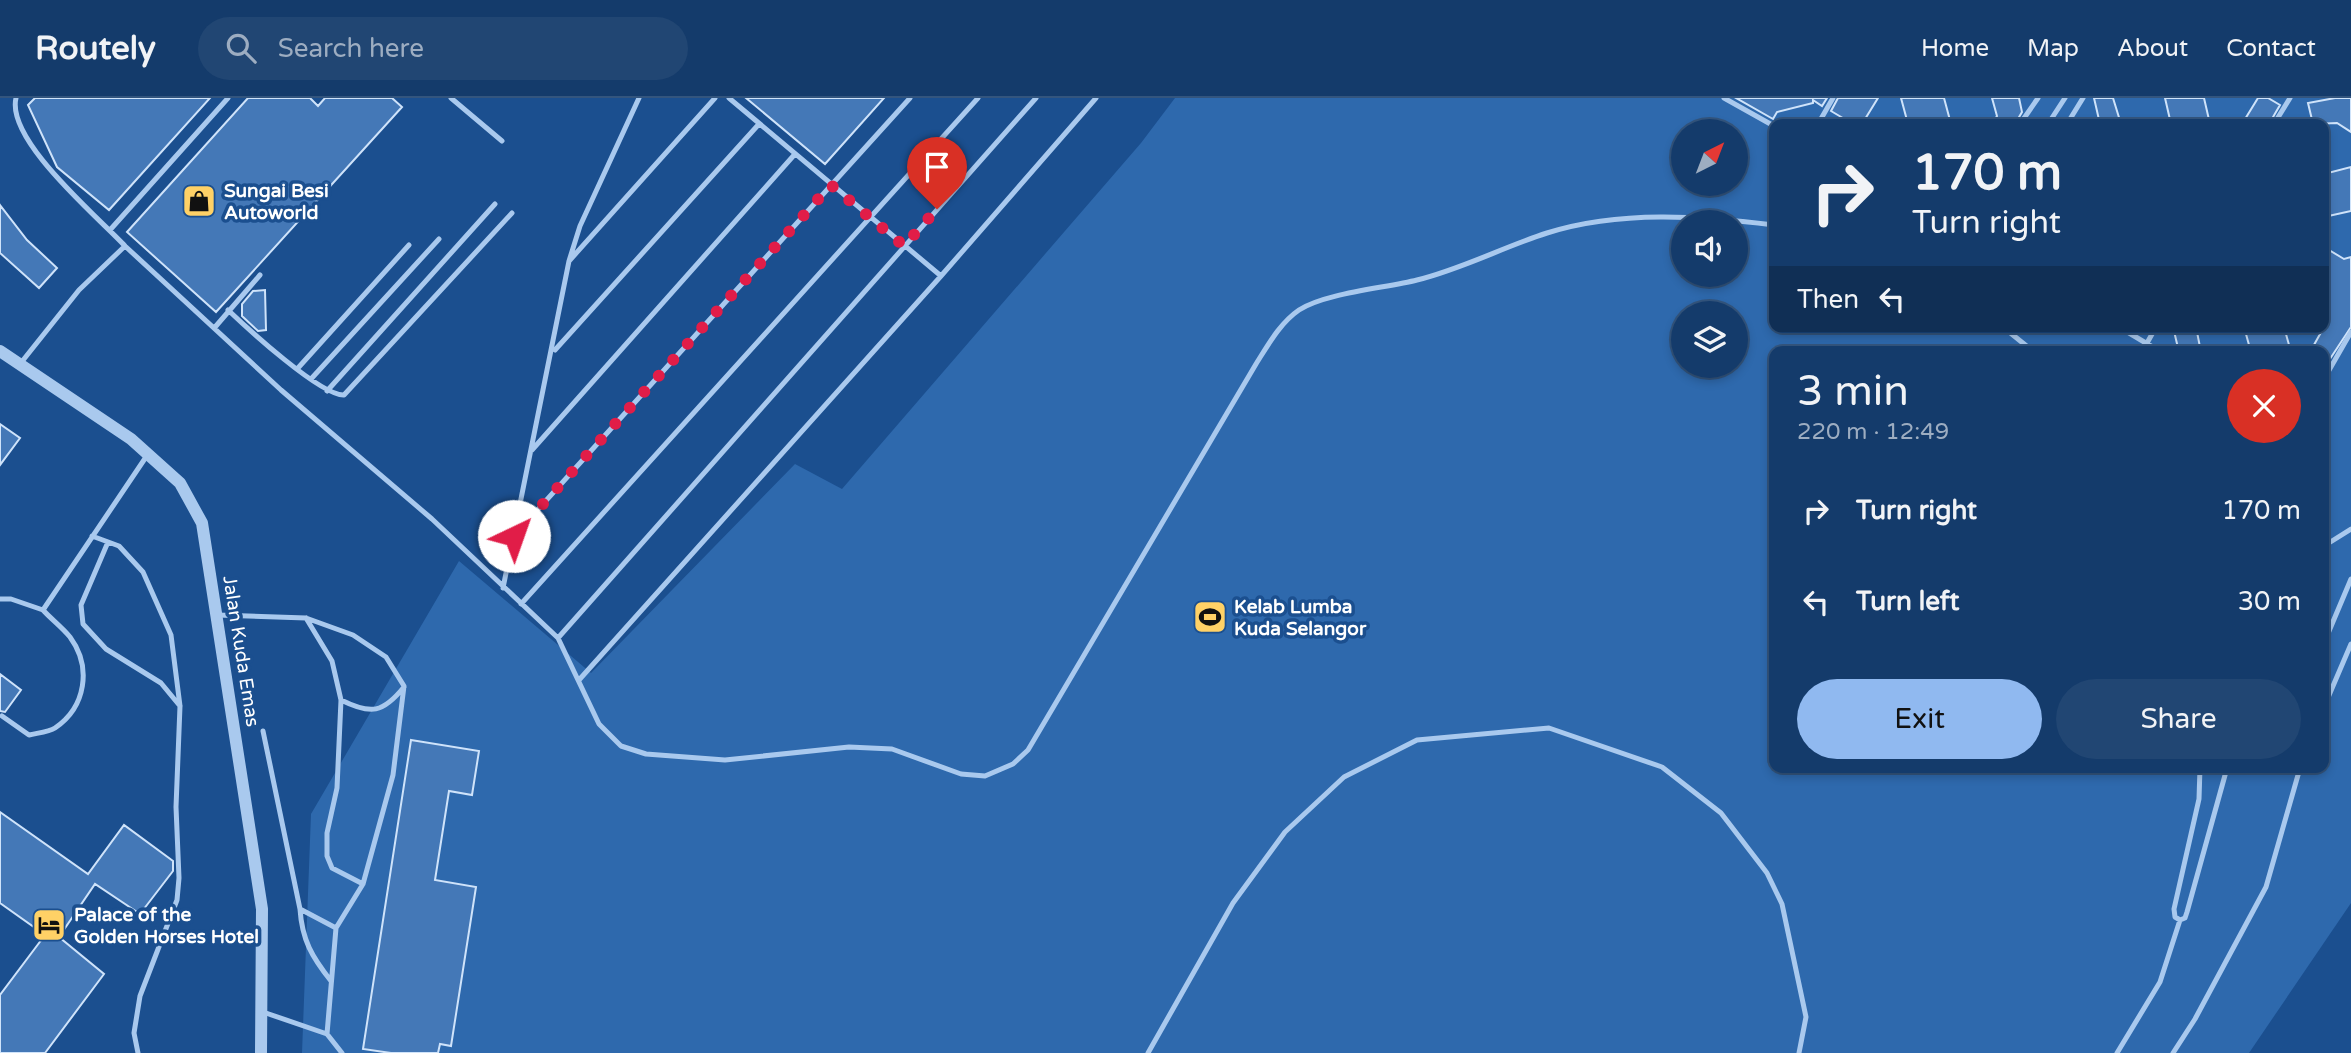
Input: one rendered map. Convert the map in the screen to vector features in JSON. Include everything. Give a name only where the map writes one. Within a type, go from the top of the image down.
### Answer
[{"type":"street","name":"Jalan Kuda Emas","points":[[0,351],[131,439],[180,483],[202,523],[262,909],[261,1053]]},
{"type":"lane","points":[[16,98],[19,123],[41,162],[125,246],[215,326],[281,390],[432,519],[558,638],[598,724],[621,746],[646,754],[725,760],[849,747],[881,748],[914,754],[961,774],[985,776],[1002,770],[1028,750],[1256,364],[1285,322],[1299,310],[1316,302],[1419,280],[1548,233],[1598,221],[1709,217],[1769,224]]},
{"type":"lane","points":[[110,230],[228,98]]},
{"type":"lane","points":[[451,98],[502,141]]},
{"type":"lane","points":[[503,587],[553,352],[569,261],[580,226],[639,98]]},
{"type":"lane","points":[[569,261],[715,98]]},
{"type":"lane","points":[[729,98],[941,276]]},
{"type":"lane","points":[[514,536],[910,98]]},
{"type":"lane","points":[[522,604],[978,98]]},
{"type":"lane","points":[[558,638],[1036,98]]},
{"type":"lane","points":[[579,680],[941,276],[1096,98]]},
{"type":"lane","points":[[1724,98],[1769,123]]},
{"type":"lane","points":[[1821,119],[1833,98]]},
{"type":"lane","points":[[2023,119],[2038,98]]},
{"type":"lane","points":[[2052,119],[2065,98]]},
{"type":"lane","points":[[2070,119],[2083,98]]},
{"type":"lane","points":[[2277,119],[2290,98]]},
{"type":"lane","points":[[553,352],[759,124]]},
{"type":"lane","points":[[532,450],[795,154]]},
{"type":"lane","points":[[327,391],[495,204]]},
{"type":"lane","points":[[228,310],[255,337],[327,391],[344,395],[512,213]]},
{"type":"lane","points":[[311,379],[439,239]]},
{"type":"lane","points":[[298,368],[409,245]]},
{"type":"lane","points":[[20,364],[79,290],[125,246]]},
{"type":"lane","points":[[215,326],[260,275]]},
{"type":"lane","points":[[2329,370],[2351,332]]},
{"type":"lane","points":[[2010,333],[2027,346]]},
{"type":"lane","points":[[2130,333],[2152,346]]},
{"type":"lane","points":[[2147,343],[2153,333]]},
{"type":"lane","points":[[43,610],[148,454]]},
{"type":"lane","points":[[2329,543],[2351,529]]},
{"type":"lane","points":[[92,536],[119,547],[143,572],[172,635],[180,706],[176,807],[179,878],[177,900],[140,996],[134,1033],[138,1053]]},
{"type":"lane","points":[[108,542],[81,605],[83,624],[106,649],[161,683],[180,706]]},
{"type":"lane","points":[[2329,631],[2351,579]]},
{"type":"lane","points":[[0,599],[10,599],[43,610],[71,638],[85,685],[74,710],[54,729],[29,735],[2,716]]},
{"type":"lane","points":[[217,615],[306,618],[353,635],[386,657],[404,686],[393,775],[363,884],[336,928],[327,1034]]},
{"type":"lane","points":[[306,618],[332,661],[341,700],[337,788],[327,833],[327,856],[332,868],[363,884]]},
{"type":"lane","points":[[2329,694],[2351,644]]},
{"type":"lane","points":[[341,700],[358,708],[379,710],[393,700],[404,686]]},
{"type":"lane","points":[[1148,1053],[1233,904],[1285,832],[1344,778],[1417,740],[1549,727],[1662,767],[1721,813],[1729,823],[1767,873],[1782,904],[1806,1017],[1799,1053]]},
{"type":"lane","points":[[263,731],[300,909],[302,932],[310,955],[331,981]]},
{"type":"lane","points":[[2180,920],[2175,916],[2174,909],[2199,799],[2200,773]]},
{"type":"lane","points":[[2117,1053],[2160,982],[2180,920],[2185,918],[2226,773]]},
{"type":"lane","points":[[2173,1053],[2266,887],[2299,773]]},
{"type":"lane","points":[[300,909],[336,928]]},
{"type":"lane","points":[[262,1012],[327,1034],[342,1053]]},
{"type":"shaded area","name":"Kelab Lumba Kuda Selangor","points":[[1175,98],[2351,98],[2351,903],[2249,1053],[302,1053],[311,814],[459,561],[591,673],[795,464],[842,489],[1141,143]]},
{"type":"building","points":[[35,98],[210,98],[109,210],[57,167],[28,105]]},
{"type":"building","points":[[248,98],[310,98],[318,106],[325,98],[392,98],[402,107],[216,312],[127,232]]},
{"type":"building","points":[[746,98],[884,98],[825,164]]},
{"type":"building","points":[[1736,98],[1827,98],[1822,106],[1813,100],[1813,103],[1777,112],[1773,119]]},
{"type":"building","points":[[1838,98],[1878,98],[1865,119],[1845,119],[1831,111]]},
{"type":"building","points":[[1901,98],[1944,98],[1950,119],[1907,119]]},
{"type":"building","points":[[1992,98],[2019,98],[2022,112],[2018,119],[1995,119],[1997,116]]},
{"type":"building","points":[[2094,98],[2113,98],[2119,119],[2099,119]]},
{"type":"building","points":[[2165,98],[2204,98],[2209,119],[2170,119]]},
{"type":"building","points":[[2258,98],[2268,98],[2280,105],[2272,119],[2245,119]]},
{"type":"building","points":[[2351,98],[2351,132],[2337,123],[2329,123],[2329,119],[2312,119],[2308,103]]},
{"type":"building","points":[[2351,167],[2351,211],[2329,216],[2329,173]]},
{"type":"building","points":[[0,205],[27,240],[57,268],[39,288],[0,253]]},
{"type":"building","points":[[2329,250],[2344,259],[2351,257],[2351,327],[2329,360],[2329,346],[2313,346],[2321,333],[2329,333]]},
{"type":"building","points":[[265,290],[266,330],[258,331],[242,316],[242,304],[253,291]]},
{"type":"building","points":[[2174,333],[2197,333],[2200,346],[2178,346]]},
{"type":"building","points":[[2246,333],[2286,333],[2289,346],[2249,346]]},
{"type":"building","points":[[0,424],[20,438],[0,465]]},
{"type":"building","points":[[0,674],[21,690],[5,712],[0,711]]},
{"type":"building","points":[[411,740],[479,751],[472,795],[449,791],[435,880],[476,887],[451,1046],[440,1044],[438,1053],[391,1053],[363,1049]]},
{"type":"building","name":"Palace of the Golden Horses Hotel","points":[[0,812],[88,874],[124,825],[173,861],[173,871],[140,914],[95,884],[59,937],[104,974],[45,1053],[0,1053],[0,995],[45,935],[0,903]]},
{"type":"place","name":"Sungai Besi Autoworld","points":[[199,201]]},
{"type":"place","name":"Kelab Lumba Kuda Selangor","points":[[1210,617]]},
{"type":"place","name":"Palace of the Golden Horses Hotel","points":[[49,925]]},
{"type":"route","points":[[514,536],[831,185],[904,246],[937,209]]}]
